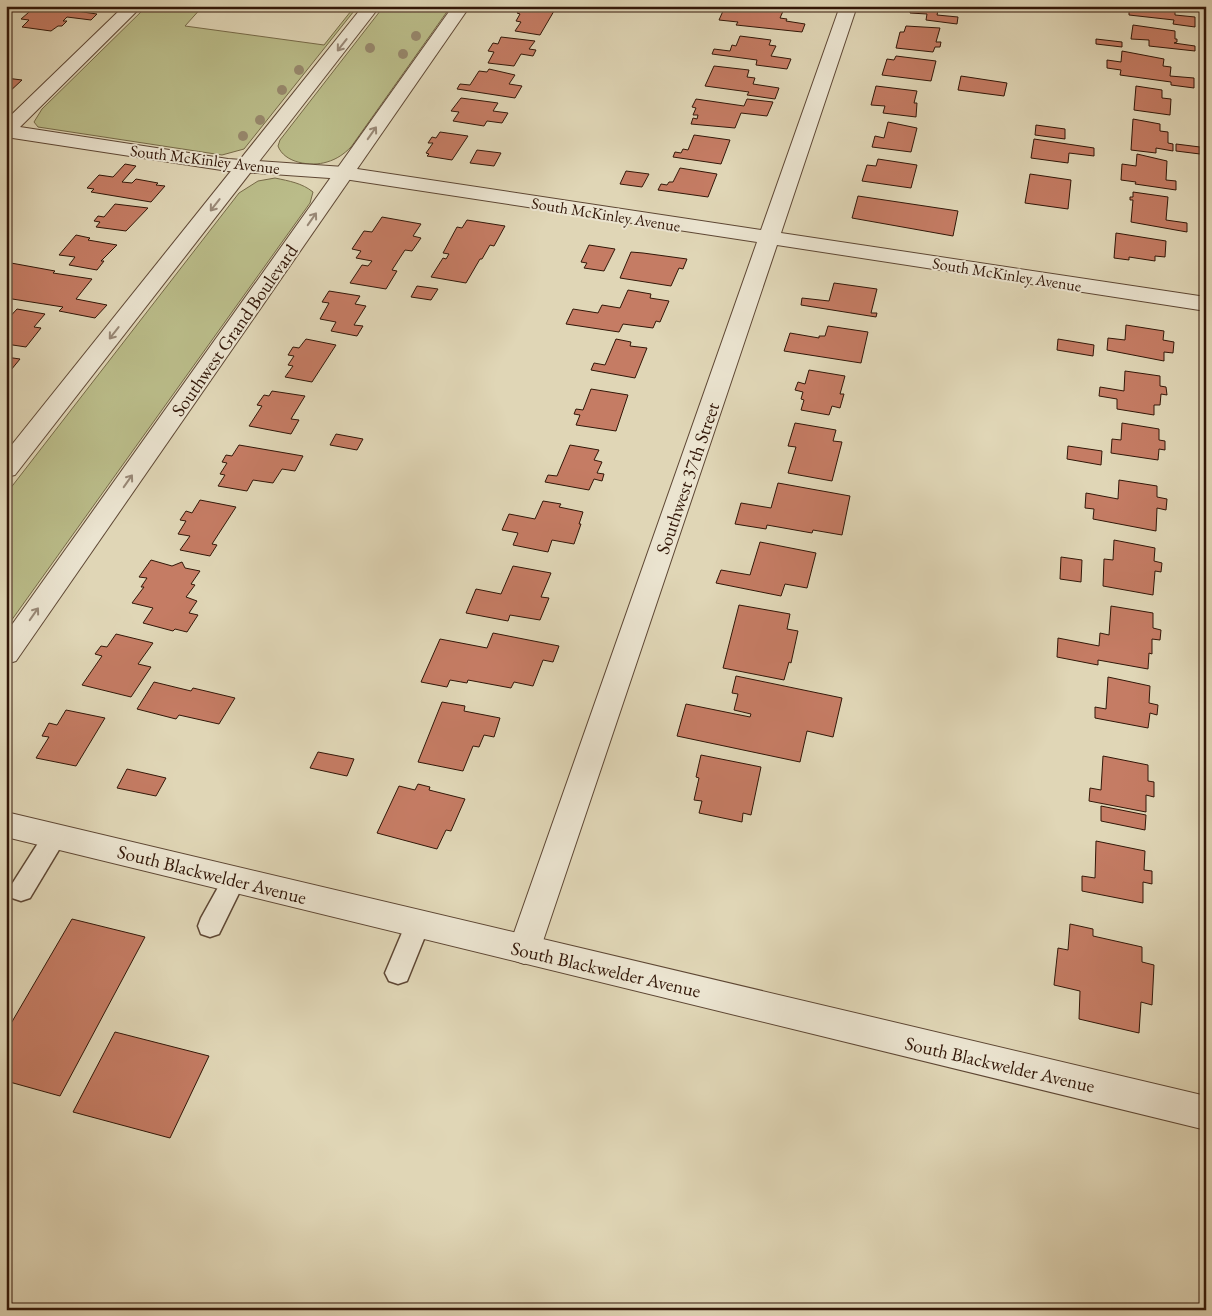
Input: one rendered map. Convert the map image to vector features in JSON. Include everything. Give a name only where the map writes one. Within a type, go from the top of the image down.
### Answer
[{"type":"street","points":[[6,131],[134,6]]},
{"type":"street","points":[[6,470],[372,6]]},
{"type":"street","name":"Southwest Grand Boulevard","points":[[6,654],[462,6]]},
{"type":"street","name":"Southwest 37th Street","points":[[524,950],[849,6]]},
{"type":"street","name":"South McKinley Avenue","points":[[6,131],[245,167],[344,173],[1206,304]]},
{"type":"street","name":"South Blackwelder Avenue","points":[[6,824],[1206,1113]]},
{"type":"lane","points":[[21,891],[55,836]]},
{"type":"lane","points":[[210,926],[234,880]]},
{"type":"lane","points":[[398,972],[418,924]]},
{"type":"green space","points":[[147,6],[203,6],[185,26],[324,45],[355,6],[358,6],[244,149],[222,155],[38,127],[34,122],[42,109]]},
{"type":"green space","points":[[384,6],[451,6],[348,150],[327,162],[306,164],[292,160],[281,152],[278,146],[280,140]]},
{"type":"green space","points":[[275,178],[309,189],[313,192],[310,203],[6,628],[6,494],[239,193],[258,181]]},
{"type":"building","points":[[36,6],[97,14],[91,20],[67,17],[63,21],[67,21],[62,26],[58,26],[51,31],[22,27],[29,20],[21,19]]},
{"type":"building","points":[[713,6],[761,6],[784,9],[780,18],[787,19],[786,21],[805,24],[802,32],[736,25],[738,22],[719,20],[723,11],[711,9]]},
{"type":"building","points":[[911,6],[939,6],[937,15],[958,17],[957,24],[926,20],[927,14],[910,13]]},
{"type":"building","points":[[1129,6],[1170,6],[1170,11],[1175,11],[1175,15],[1195,17],[1195,27],[1173,24],[1174,20],[1129,15]]},
{"type":"building","points":[[521,7],[554,11],[540,35],[515,31],[521,22],[516,21],[520,14],[517,13]]},
{"type":"building","points":[[1133,25],[1175,31],[1177,42],[1174,43],[1195,46],[1195,51],[1149,46],[1149,40],[1131,39]]},
{"type":"building","points":[[906,26],[940,28],[936,42],[941,42],[940,47],[935,47],[933,52],[896,48],[900,32],[904,32]]},
{"type":"building","points":[[740,36],[771,40],[769,45],[776,46],[771,56],[791,59],[787,69],[756,65],[757,60],[712,54],[714,49],[730,51],[732,45],[736,46]]},
{"type":"building","points":[[501,37],[535,41],[529,49],[536,50],[533,56],[521,54],[514,66],[488,63],[494,52],[488,51],[493,43],[498,44]]},
{"type":"building","points":[[1096,39],[1122,42],[1122,47],[1096,44]]},
{"type":"building","points":[[1122,51],[1164,59],[1163,66],[1171,67],[1170,76],[1194,78],[1194,88],[1171,85],[1171,82],[1120,75],[1121,70],[1107,68],[1107,60],[1121,62]]},
{"type":"building","points":[[896,56],[936,61],[931,81],[882,75],[887,59],[894,60]]},
{"type":"building","points":[[714,66],[749,70],[747,77],[755,78],[753,84],[779,88],[775,99],[747,95],[749,92],[705,86]]},
{"type":"building","points":[[489,69],[515,75],[509,84],[522,86],[515,98],[457,89],[460,84],[470,85],[479,71],[487,72]]},
{"type":"building","points":[[961,76],[1007,83],[1004,96],[958,90]]},
{"type":"building","points":[[6,78],[22,80],[6,94]]},
{"type":"building","points":[[876,86],[917,91],[914,103],[917,103],[916,117],[883,113],[885,106],[871,105]]},
{"type":"building","points":[[1136,86],[1162,90],[1162,98],[1171,99],[1170,115],[1134,110]]},
{"type":"building","points":[[461,98],[498,103],[493,111],[508,113],[502,123],[487,121],[484,126],[453,121],[459,112],[451,111]]},
{"type":"building","points":[[696,99],[744,106],[747,99],[773,102],[767,116],[741,113],[735,128],[691,124],[693,118],[697,119],[698,115],[693,115],[696,108],[692,107]]},
{"type":"building","points":[[1133,119],[1160,124],[1160,131],[1168,132],[1168,143],[1173,144],[1173,151],[1156,148],[1156,153],[1131,150]]},
{"type":"building","points":[[888,122],[917,128],[911,152],[872,147],[875,136],[884,138]]},
{"type":"building","points":[[1036,125],[1065,129],[1065,139],[1035,135]]},
{"type":"building","points":[[440,132],[468,136],[452,160],[427,156],[429,154],[426,153],[433,143],[428,143],[432,137],[436,138]]},
{"type":"building","points":[[694,135],[730,140],[721,164],[673,157],[675,152],[681,153],[683,149],[688,150]]},
{"type":"building","points":[[1034,139],[1094,148],[1094,156],[1069,153],[1068,163],[1031,158]]},
{"type":"building","points":[[1176,144],[1200,147],[1200,154],[1176,151]]},
{"type":"building","points":[[477,150],[501,153],[494,166],[470,163]]},
{"type":"building","points":[[1137,154],[1167,161],[1166,180],[1176,181],[1176,190],[1121,180],[1122,164],[1136,166]]},
{"type":"building","points":[[878,159],[917,165],[911,188],[862,181],[867,165],[876,166]]},
{"type":"building","points":[[125,164],[136,166],[122,182],[132,183],[136,179],[165,186],[151,202],[91,192],[94,189],[87,188],[99,175],[113,177]]},
{"type":"building","points":[[680,168],[717,174],[708,197],[658,190],[661,184],[667,185],[669,182],[673,182]]},
{"type":"building","points":[[626,171],[649,174],[642,187],[620,184]]},
{"type":"building","points":[[1030,174],[1071,180],[1068,209],[1025,203]]},
{"type":"building","points":[[1133,192],[1168,197],[1166,220],[1187,223],[1187,232],[1131,222],[1133,200],[1130,200],[1130,197],[1133,197]]},
{"type":"building","points":[[858,196],[958,211],[953,236],[852,218]]},
{"type":"building","points":[[115,204],[148,208],[126,231],[96,227],[100,222],[94,221],[98,216],[104,217]]},
{"type":"building","points":[[382,217],[421,224],[413,236],[421,238],[412,251],[405,250],[392,270],[397,271],[386,289],[350,283],[362,265],[368,266],[372,261],[356,258],[361,251],[352,249],[364,231],[372,232]]},
{"type":"building","points":[[467,220],[505,226],[494,246],[490,245],[466,283],[431,277],[443,258],[446,259],[449,254],[443,253],[457,227],[462,228]]},
{"type":"building","points":[[1116,233],[1166,241],[1165,257],[1155,256],[1155,261],[1129,257],[1129,260],[1114,258]]},
{"type":"building","points":[[76,235],[90,238],[88,240],[117,245],[101,261],[104,261],[97,270],[69,265],[75,257],[59,255]]},
{"type":"building","points":[[589,245],[615,249],[604,271],[584,268],[587,263],[581,262]]},
{"type":"building","points":[[631,252],[687,259],[683,269],[679,268],[671,286],[620,278]]},
{"type":"building","points":[[11,263],[55,271],[53,273],[92,279],[76,299],[107,305],[95,318],[59,311],[63,307],[6,298],[6,269]]},
{"type":"building","points":[[834,283],[877,289],[871,313],[877,313],[876,317],[801,305],[802,298],[829,301]]},
{"type":"building","points":[[417,286],[438,289],[431,300],[411,297]]},
{"type":"building","points":[[628,290],[651,294],[650,298],[669,301],[660,322],[656,321],[653,328],[623,324],[619,332],[566,324],[573,309],[598,313],[602,305],[620,308]]},
{"type":"building","points":[[329,291],[360,296],[355,304],[366,306],[354,325],[363,326],[357,336],[331,331],[336,322],[320,319],[329,303],[322,302]]},
{"type":"building","points":[[17,309],[45,314],[34,327],[41,328],[26,347],[6,344],[6,321]]},
{"type":"building","points":[[1126,325],[1164,331],[1163,340],[1174,342],[1173,353],[1164,352],[1164,361],[1107,350],[1108,338],[1125,340]]},
{"type":"building","points":[[828,326],[868,332],[861,363],[784,351],[790,333],[819,338],[819,336],[825,336]]},
{"type":"building","points":[[306,339],[336,345],[312,382],[285,377],[293,366],[288,365],[294,356],[288,355],[293,347],[299,348]]},
{"type":"building","points":[[616,339],[631,342],[630,346],[647,348],[635,378],[591,370],[594,363],[605,365]]},
{"type":"building","points":[[1058,339],[1094,345],[1093,356],[1057,350]]},
{"type":"building","points":[[6,357],[20,359],[6,373]]},
{"type":"building","points":[[809,370],[845,376],[840,394],[844,394],[840,408],[832,406],[829,415],[801,410],[804,400],[801,399],[803,392],[795,390],[798,382],[805,384]]},
{"type":"building","points":[[1125,371],[1160,376],[1160,386],[1166,387],[1167,395],[1161,394],[1160,405],[1154,405],[1154,415],[1117,409],[1117,399],[1099,396],[1100,387],[1124,391]]},
{"type":"building","points":[[591,389],[628,395],[616,431],[576,425],[580,415],[574,414],[576,409],[583,410]]},
{"type":"building","points":[[272,391],[305,396],[291,419],[299,420],[291,434],[249,426],[262,406],[257,405],[264,395],[269,396]]},
{"type":"building","points":[[795,423],[836,430],[833,441],[842,442],[832,481],[788,473],[796,447],[788,446]]},
{"type":"building","points":[[1122,423],[1159,429],[1159,440],[1165,441],[1165,450],[1159,449],[1158,460],[1111,453],[1112,439],[1121,440]]},
{"type":"building","points":[[336,434],[363,439],[357,450],[330,445]]},
{"type":"building","points":[[239,445],[303,456],[295,471],[282,469],[273,483],[253,480],[247,491],[218,486],[225,475],[220,474],[227,463],[222,462],[226,455],[232,456]]},
{"type":"building","points":[[570,445],[599,450],[594,460],[602,462],[597,473],[604,474],[602,481],[594,479],[589,490],[545,482],[548,475],[557,476]]},
{"type":"building","points":[[1068,446],[1102,451],[1101,465],[1067,459]]},
{"type":"building","points":[[1119,480],[1157,486],[1157,497],[1167,499],[1166,510],[1157,508],[1156,531],[1093,519],[1094,509],[1085,508],[1086,493],[1118,499]]},
{"type":"building","points":[[778,483],[850,496],[842,535],[813,530],[812,533],[767,525],[766,529],[735,524],[741,503],[771,508]]},
{"type":"building","points":[[200,500],[236,507],[212,544],[217,545],[210,556],[180,550],[190,536],[178,534],[186,521],[180,520],[186,511],[192,513]]},
{"type":"building","points":[[543,501],[561,504],[559,507],[583,512],[574,544],[552,540],[548,552],[513,545],[518,533],[502,530],[509,514],[535,519]]},
{"type":"building","points":[[1114,540],[1155,548],[1154,561],[1162,563],[1161,572],[1155,571],[1153,595],[1103,586],[1104,559],[1113,560]]},
{"type":"building","points":[[760,542],[816,553],[807,588],[785,584],[781,596],[716,583],[721,570],[750,575]]},
{"type":"building","points":[[1061,557],[1082,560],[1081,582],[1060,579]]},
{"type":"building","points":[[151,560],[172,566],[182,562],[185,568],[200,571],[191,584],[195,585],[186,597],[197,601],[189,613],[198,615],[187,632],[175,629],[173,631],[143,623],[153,608],[132,603],[144,587],[141,587],[147,578],[139,577]]},
{"type":"building","points":[[513,566],[551,573],[541,597],[549,598],[540,620],[510,615],[508,621],[466,613],[476,589],[501,594]]},
{"type":"building","points":[[739,605],[790,614],[787,629],[798,631],[791,663],[789,662],[784,680],[723,668]]},
{"type":"building","points":[[1111,606],[1153,613],[1153,628],[1161,630],[1160,640],[1152,639],[1152,654],[1149,653],[1148,669],[1098,660],[1098,665],[1057,657],[1058,638],[1099,646],[1100,633],[1109,635]]},
{"type":"building","points":[[493,633],[559,646],[553,662],[543,660],[533,686],[514,682],[511,688],[468,680],[467,683],[450,680],[447,687],[421,682],[440,639],[487,648]]},
{"type":"building","points":[[116,634],[153,643],[138,664],[151,667],[131,697],[82,685],[102,656],[95,654],[101,646],[107,647]]},
{"type":"building","points":[[736,676],[842,698],[833,737],[807,731],[800,762],[677,736],[686,704],[750,717],[751,714],[734,710],[738,694],[732,693]]},
{"type":"building","points":[[1108,677],[1150,686],[1149,703],[1158,705],[1157,715],[1150,713],[1148,728],[1095,718],[1095,707],[1106,709]]},
{"type":"building","points":[[154,682],[191,691],[193,688],[235,698],[219,724],[179,715],[176,719],[137,709]]},
{"type":"building","points":[[442,702],[465,706],[464,711],[500,718],[494,737],[484,735],[479,747],[473,746],[463,771],[418,762]]},
{"type":"building","points":[[66,710],[105,718],[76,766],[36,758],[49,737],[42,736],[49,723],[57,725]]},
{"type":"building","points":[[318,752],[354,759],[347,776],[310,768]]},
{"type":"building","points":[[701,755],[761,767],[751,815],[743,813],[742,822],[699,813],[702,801],[694,800],[699,778],[696,777]]},
{"type":"building","points":[[1103,756],[1148,765],[1148,781],[1154,782],[1154,797],[1146,795],[1146,812],[1089,801],[1090,788],[1101,790]]},
{"type":"building","points":[[127,769],[166,778],[156,796],[117,788]]},
{"type":"building","points":[[418,784],[430,787],[429,790],[465,799],[451,831],[446,830],[437,849],[377,833],[399,786],[415,790]]},
{"type":"building","points":[[1101,806],[1146,815],[1145,830],[1101,821]]},
{"type":"building","points":[[1096,841],[1145,851],[1144,870],[1152,871],[1152,884],[1143,882],[1143,903],[1082,891],[1082,876],[1095,878]]},
{"type":"building","points":[[72,919],[145,937],[60,1096],[6,1081],[6,1032]]},
{"type":"building","points":[[1070,924],[1093,929],[1093,936],[1142,947],[1142,962],[1154,965],[1152,1005],[1141,1002],[1139,1033],[1079,1019],[1080,991],[1054,985],[1058,948],[1068,950]]},
{"type":"building","points":[[115,1032],[209,1056],[170,1138],[73,1112]]}]
